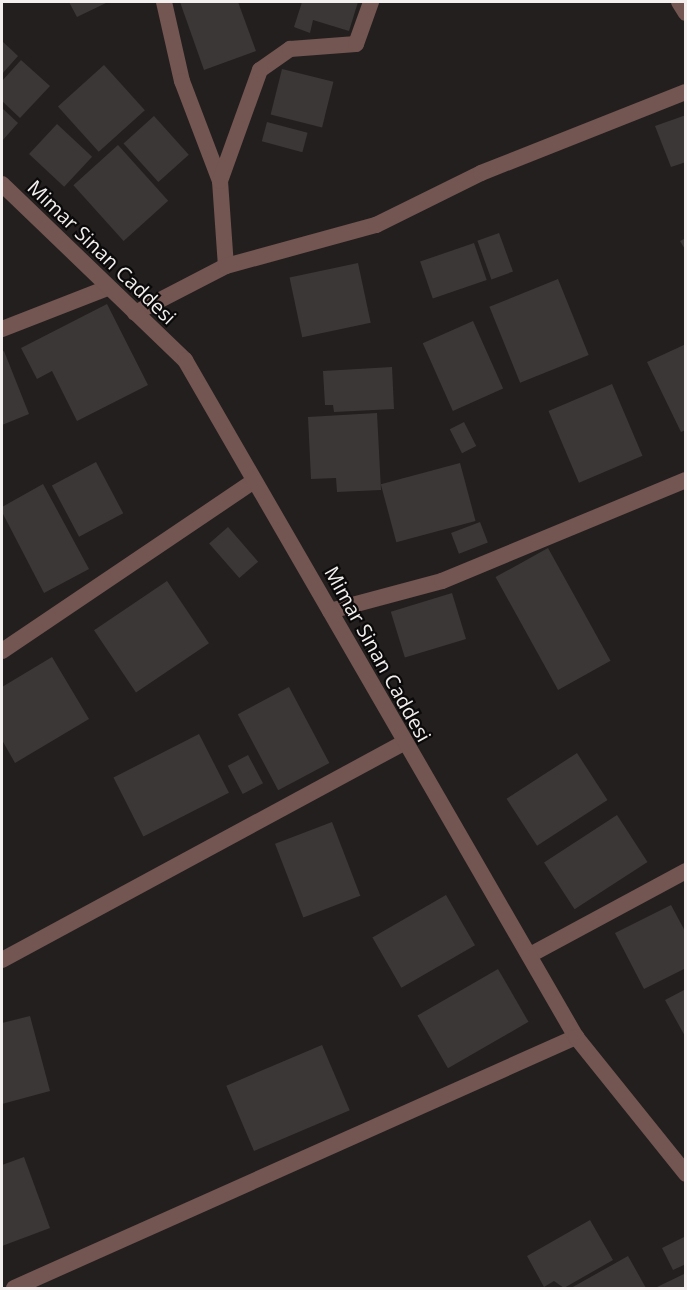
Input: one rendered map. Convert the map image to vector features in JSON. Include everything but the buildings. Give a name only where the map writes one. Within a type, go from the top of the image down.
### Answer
[{"type":"street","points":[[164,2],[182,81],[220,181],[226,266]]},
{"type":"street","points":[[220,181],[260,70],[291,49],[356,44],[371,2]]},
{"type":"street","points":[[679,2],[686,13]]},
{"type":"street","points":[[135,313],[226,266],[376,225],[481,173],[686,92]]},
{"type":"street","name":"Mimar Sinan Caddesi","points":[[2,184],[107,288],[185,360],[403,742],[576,1036],[686,1174]]},
{"type":"street","points":[[2,329],[107,288]]},
{"type":"street","points":[[330,611],[442,581],[686,480]]},
{"type":"street","points":[[2,651],[254,481]]},
{"type":"street","points":[[2,960],[403,742]]},
{"type":"street","points":[[530,955],[686,871]]},
{"type":"street","points":[[14,1288],[576,1036]]}]
